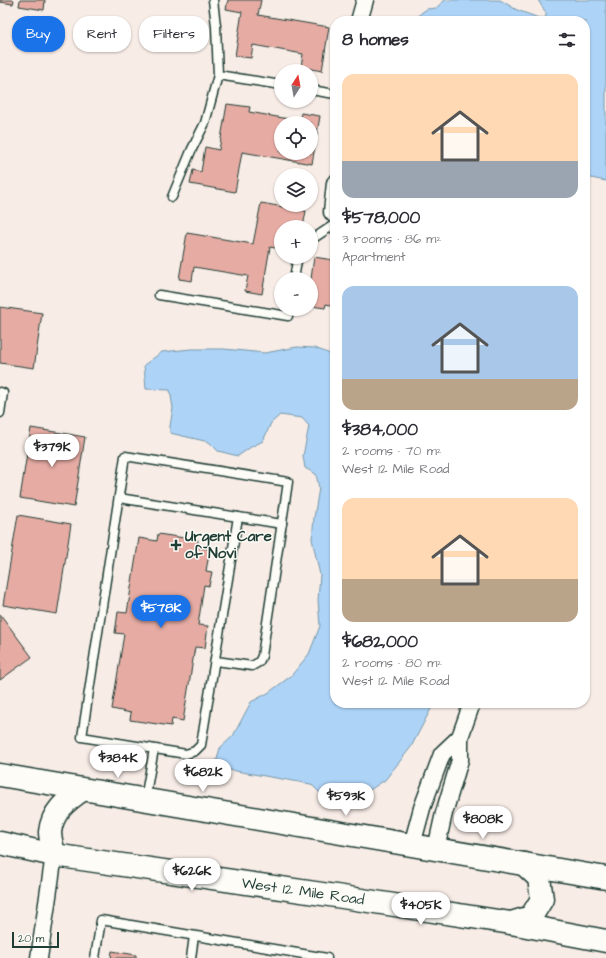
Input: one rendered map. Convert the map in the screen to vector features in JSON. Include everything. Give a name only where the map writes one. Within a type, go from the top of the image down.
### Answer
[{"type":"main road","points":[[0,775],[606,878]]},
{"type":"main road","points":[[54,855],[50,833],[54,816],[65,803],[82,790]]},
{"type":"main road","name":"West 12 Mile Road","points":[[0,843],[54,855],[328,894],[511,923],[606,942]]},
{"type":"main road","points":[[511,923],[531,917],[542,899],[539,878],[524,864]]},
{"type":"street","points":[[360,16],[365,0]]},
{"type":"street","points":[[436,849],[444,813],[460,760],[460,737],[470,708]]},
{"type":"street","points":[[412,845],[422,808],[442,754],[460,737]]},
{"type":"street","points":[[39,958],[54,855]]},
{"type":"lane","points":[[172,197],[191,151],[205,123],[218,75],[216,26],[213,0]]},
{"type":"lane","points":[[218,75],[274,84]]},
{"type":"lane","points":[[318,91],[330,93]]},
{"type":"lane","points":[[318,235],[330,227]]},
{"type":"lane","points":[[159,295],[274,314]]},
{"type":"lane","points":[[0,392],[3,393],[0,413]]},
{"type":"lane","points":[[216,661],[252,666],[259,662],[262,656],[288,482],[125,456],[82,736],[186,754],[195,751],[201,745],[216,661],[238,517]]},
{"type":"lane","points":[[119,498],[282,524]]},
{"type":"lane","points":[[145,800],[154,749]]},
{"type":"lane","points":[[95,958],[101,920],[327,958]]},
{"type":"lane","points":[[191,958],[194,936]]},
{"type":"water","points":[[445,0],[500,0],[517,10],[534,16],[419,16],[427,9],[436,8]]},
{"type":"water","points":[[538,0],[606,0],[606,181],[591,178],[590,16],[546,16],[546,13]]},
{"type":"water","points":[[297,347],[315,348],[330,354],[330,708],[431,708],[411,747],[385,780],[353,801],[320,793],[311,784],[230,770],[221,779],[208,782],[188,776],[193,769],[207,773],[215,767],[220,748],[233,736],[251,702],[268,693],[291,676],[309,654],[320,626],[318,600],[320,575],[312,539],[319,488],[316,474],[305,468],[303,456],[309,426],[302,418],[280,415],[271,423],[263,441],[238,456],[218,451],[209,442],[170,433],[173,408],[170,390],[146,389],[144,365],[162,352],[191,349],[224,349],[265,353]]},
{"type":"building","points":[[0,0],[14,0],[13,4],[0,2]]},
{"type":"building","points":[[20,0],[45,0],[44,10],[19,6]]},
{"type":"building","points":[[228,0],[261,0],[258,15],[329,27],[322,71],[318,70],[318,64],[301,64],[303,54],[253,45],[251,58],[235,56],[242,12],[226,9]]},
{"type":"building","points":[[227,104],[250,107],[249,112],[274,116],[274,157],[242,152],[235,192],[190,184],[193,170],[201,172],[205,147],[219,150]]},
{"type":"building","points":[[301,113],[320,116],[318,128],[318,116],[301,116]]},
{"type":"building","points":[[289,160],[313,160],[312,164]]},
{"type":"building","points":[[261,203],[274,205],[274,212],[306,212],[304,220],[274,220],[274,248],[270,247],[262,294],[245,291],[248,276],[194,267],[192,281],[179,279],[187,233],[253,244]]},
{"type":"building","points":[[318,258],[330,260],[330,305],[326,304],[325,308],[318,307],[318,272],[312,272],[313,264],[318,264]]},
{"type":"building","points":[[0,307],[42,313],[34,368],[0,363]]},
{"type":"building","points":[[31,428],[85,437],[74,507],[20,498]]},
{"type":"building","points":[[18,515],[71,524],[57,614],[3,605]]},
{"type":"building","points":[[158,534],[198,540],[197,547],[210,549],[206,571],[212,572],[209,586],[204,585],[198,625],[208,626],[205,648],[195,647],[183,721],[172,719],[171,726],[130,720],[131,713],[112,709],[124,634],[115,633],[118,612],[127,613],[139,538],[157,541]]},
{"type":"building","points":[[0,614],[32,657],[0,680]]},
{"type":"building","points":[[112,951],[136,955],[136,958],[111,958]]},
{"type":"place","name":"Urgent Care of Novi","points":[[176,545]]}]
